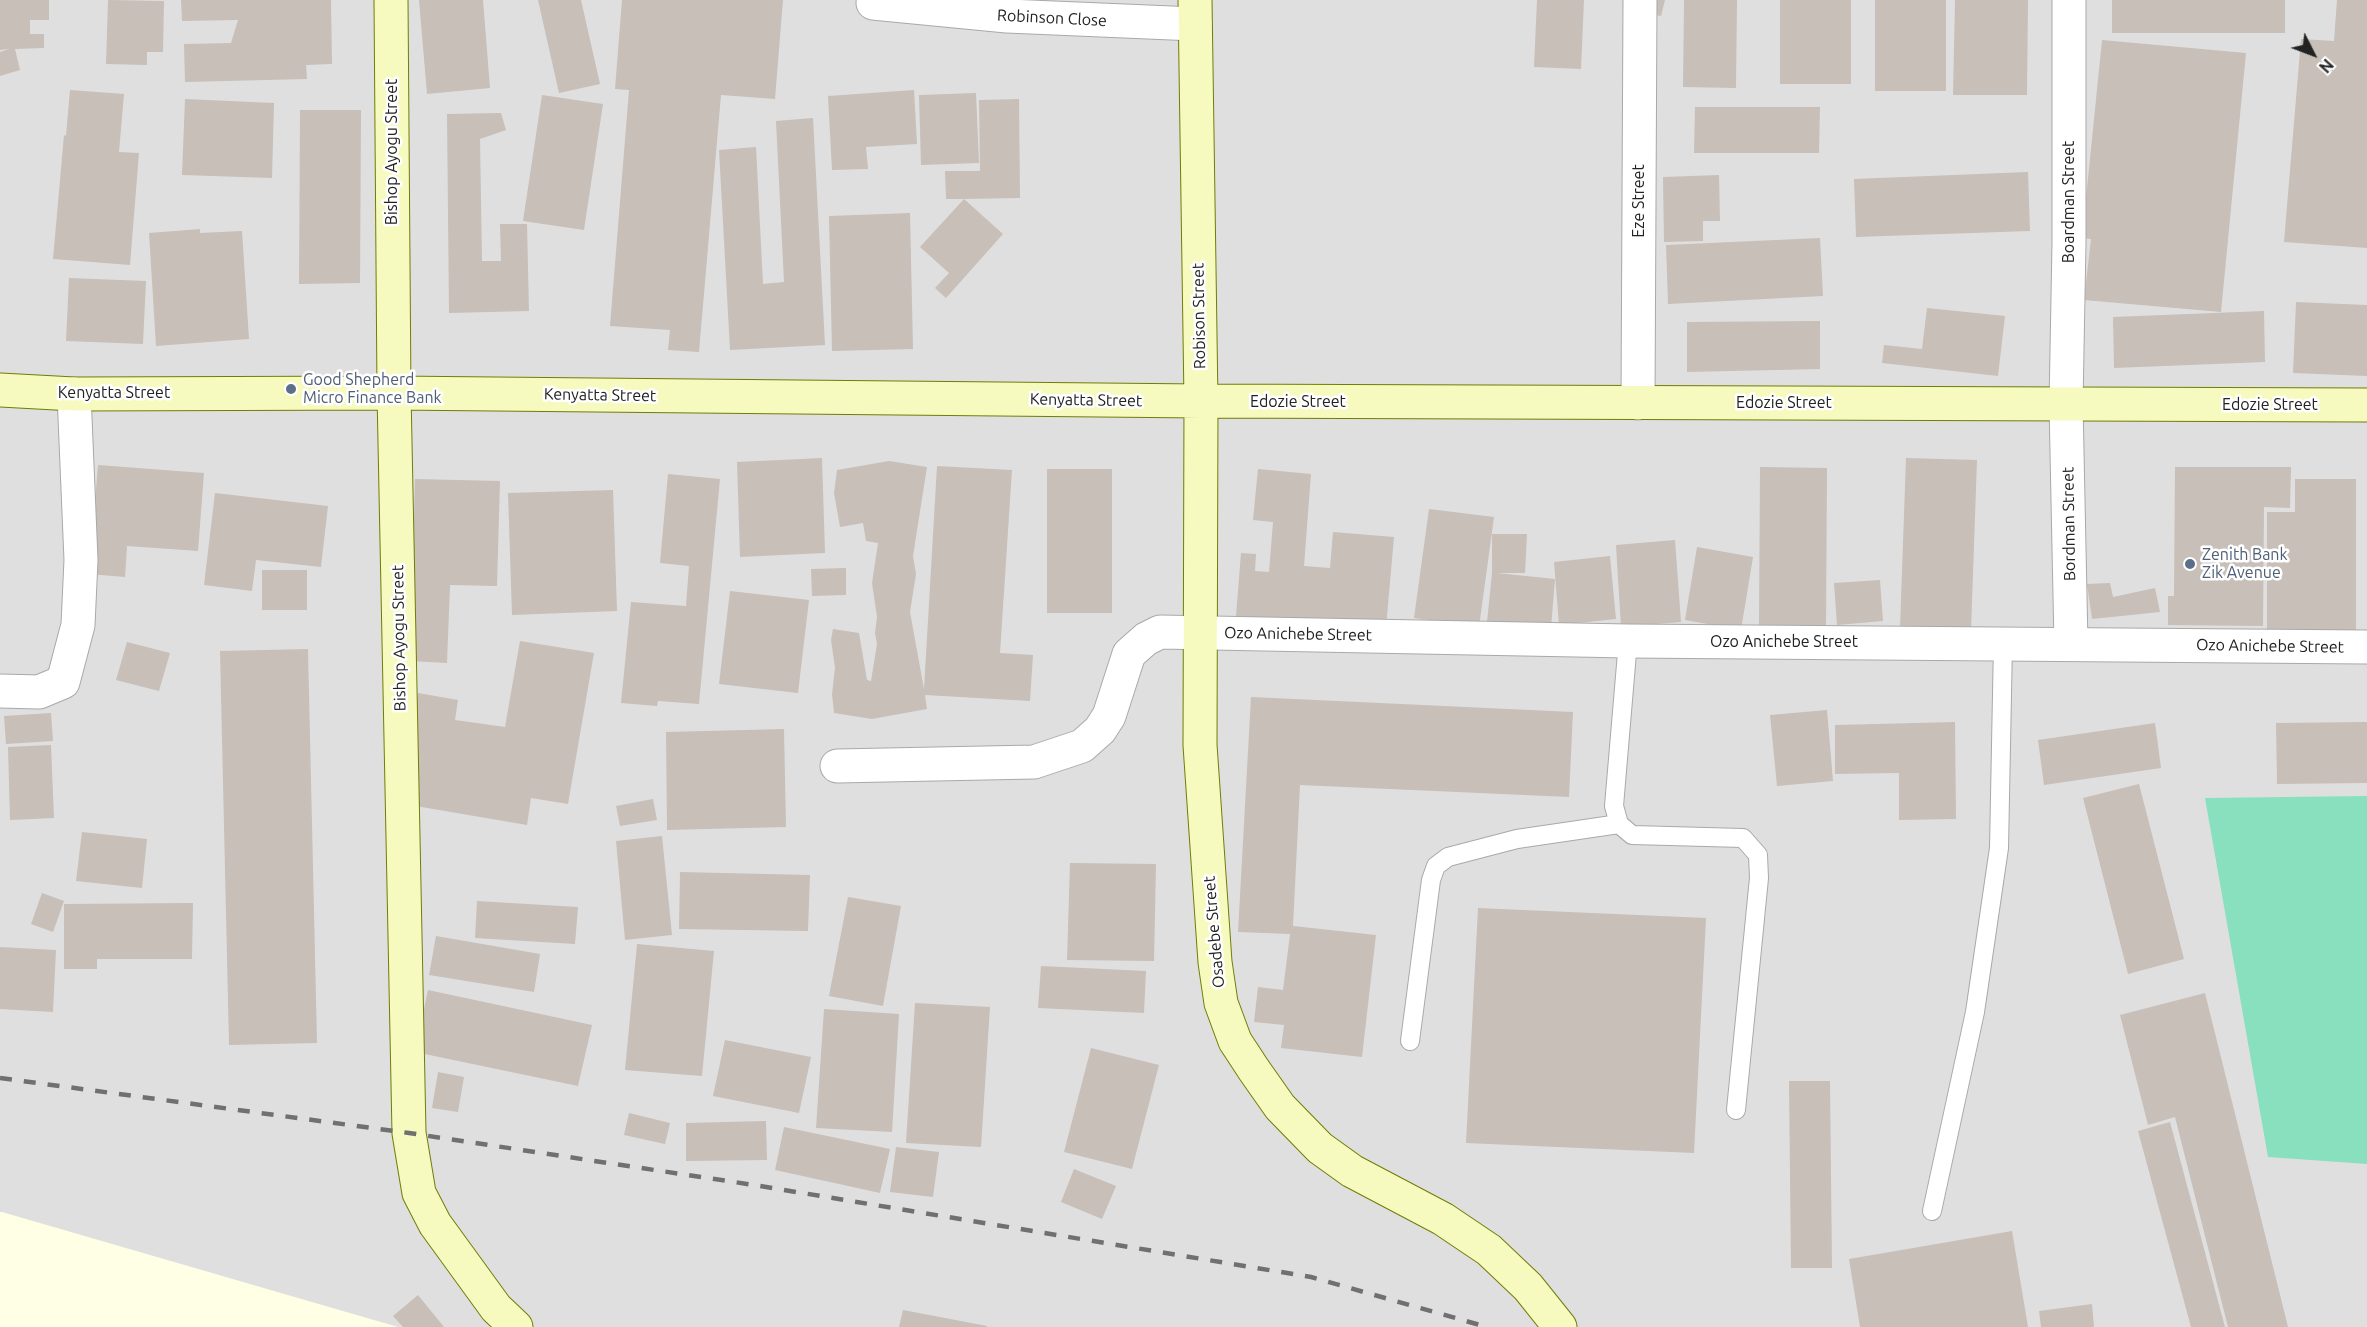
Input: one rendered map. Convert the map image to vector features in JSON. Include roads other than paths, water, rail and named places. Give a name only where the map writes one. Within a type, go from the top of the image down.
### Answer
[{"type":"main road","name":"Bishop Ayogu Street","points":[[390,0],[394,393],[409,1133],[419,1193],[435,1224],[496,1308],[516,1327]]},
{"type":"main road","name":"Robison Street","points":[[1195,12],[1202,632]]},
{"type":"main road","name":"Kenyatta Street","points":[[0,390],[74,394],[394,393],[1201,402]]},
{"type":"main road","name":"Edozie Street","points":[[1201,402],[2367,405]]},
{"type":"main road","name":"Osadebe Street","points":[[1202,632],[1200,745],[1215,962],[1221,1003],[1236,1041],[1280,1107],[1320,1148],[1352,1171],[1443,1219],[1490,1250],[1528,1287],[1560,1327]]},
{"type":"street","name":"Eze Street","points":[[1638,402],[1640,0]]},
{"type":"street","name":"Boardman Street","points":[[2067,404],[2069,0]]},
{"type":"street","name":"Robinson Close","points":[[873,3],[1007,16],[1195,12]]},
{"type":"street","points":[[0,691],[39,692],[63,682],[78,625],[81,560],[74,394]]},
{"type":"street","name":"Bordman Street","points":[[2067,404],[2071,644]]},
{"type":"street","name":"Ozo Anichebe Street","points":[[837,766],[1034,762],[1082,746],[1100,730],[1109,716],[1129,654],[1146,639],[1160,632],[1628,641],[2367,647]]},
{"type":"lane","points":[[1628,641],[1614,806],[1619,824],[1632,835],[1743,838],[1758,855],[1759,878],[1736,1110]]},
{"type":"lane","points":[[1932,1211],[1975,1012],[1999,848],[2003,643]]},
{"type":"lane","points":[[1410,1041],[1431,880],[1436,866],[1448,857],[1517,839],[1619,824]]},
{"type":"railway","points":[[0,1078],[409,1133],[754,1185],[1311,1277],[1487,1327]]},
{"type":"place","name":"Good Shepherd Micro Finance Bank","points":[[291,389]]},
{"type":"place","name":"Zenith Bank Zik Avenue","points":[[2190,564]]}]
